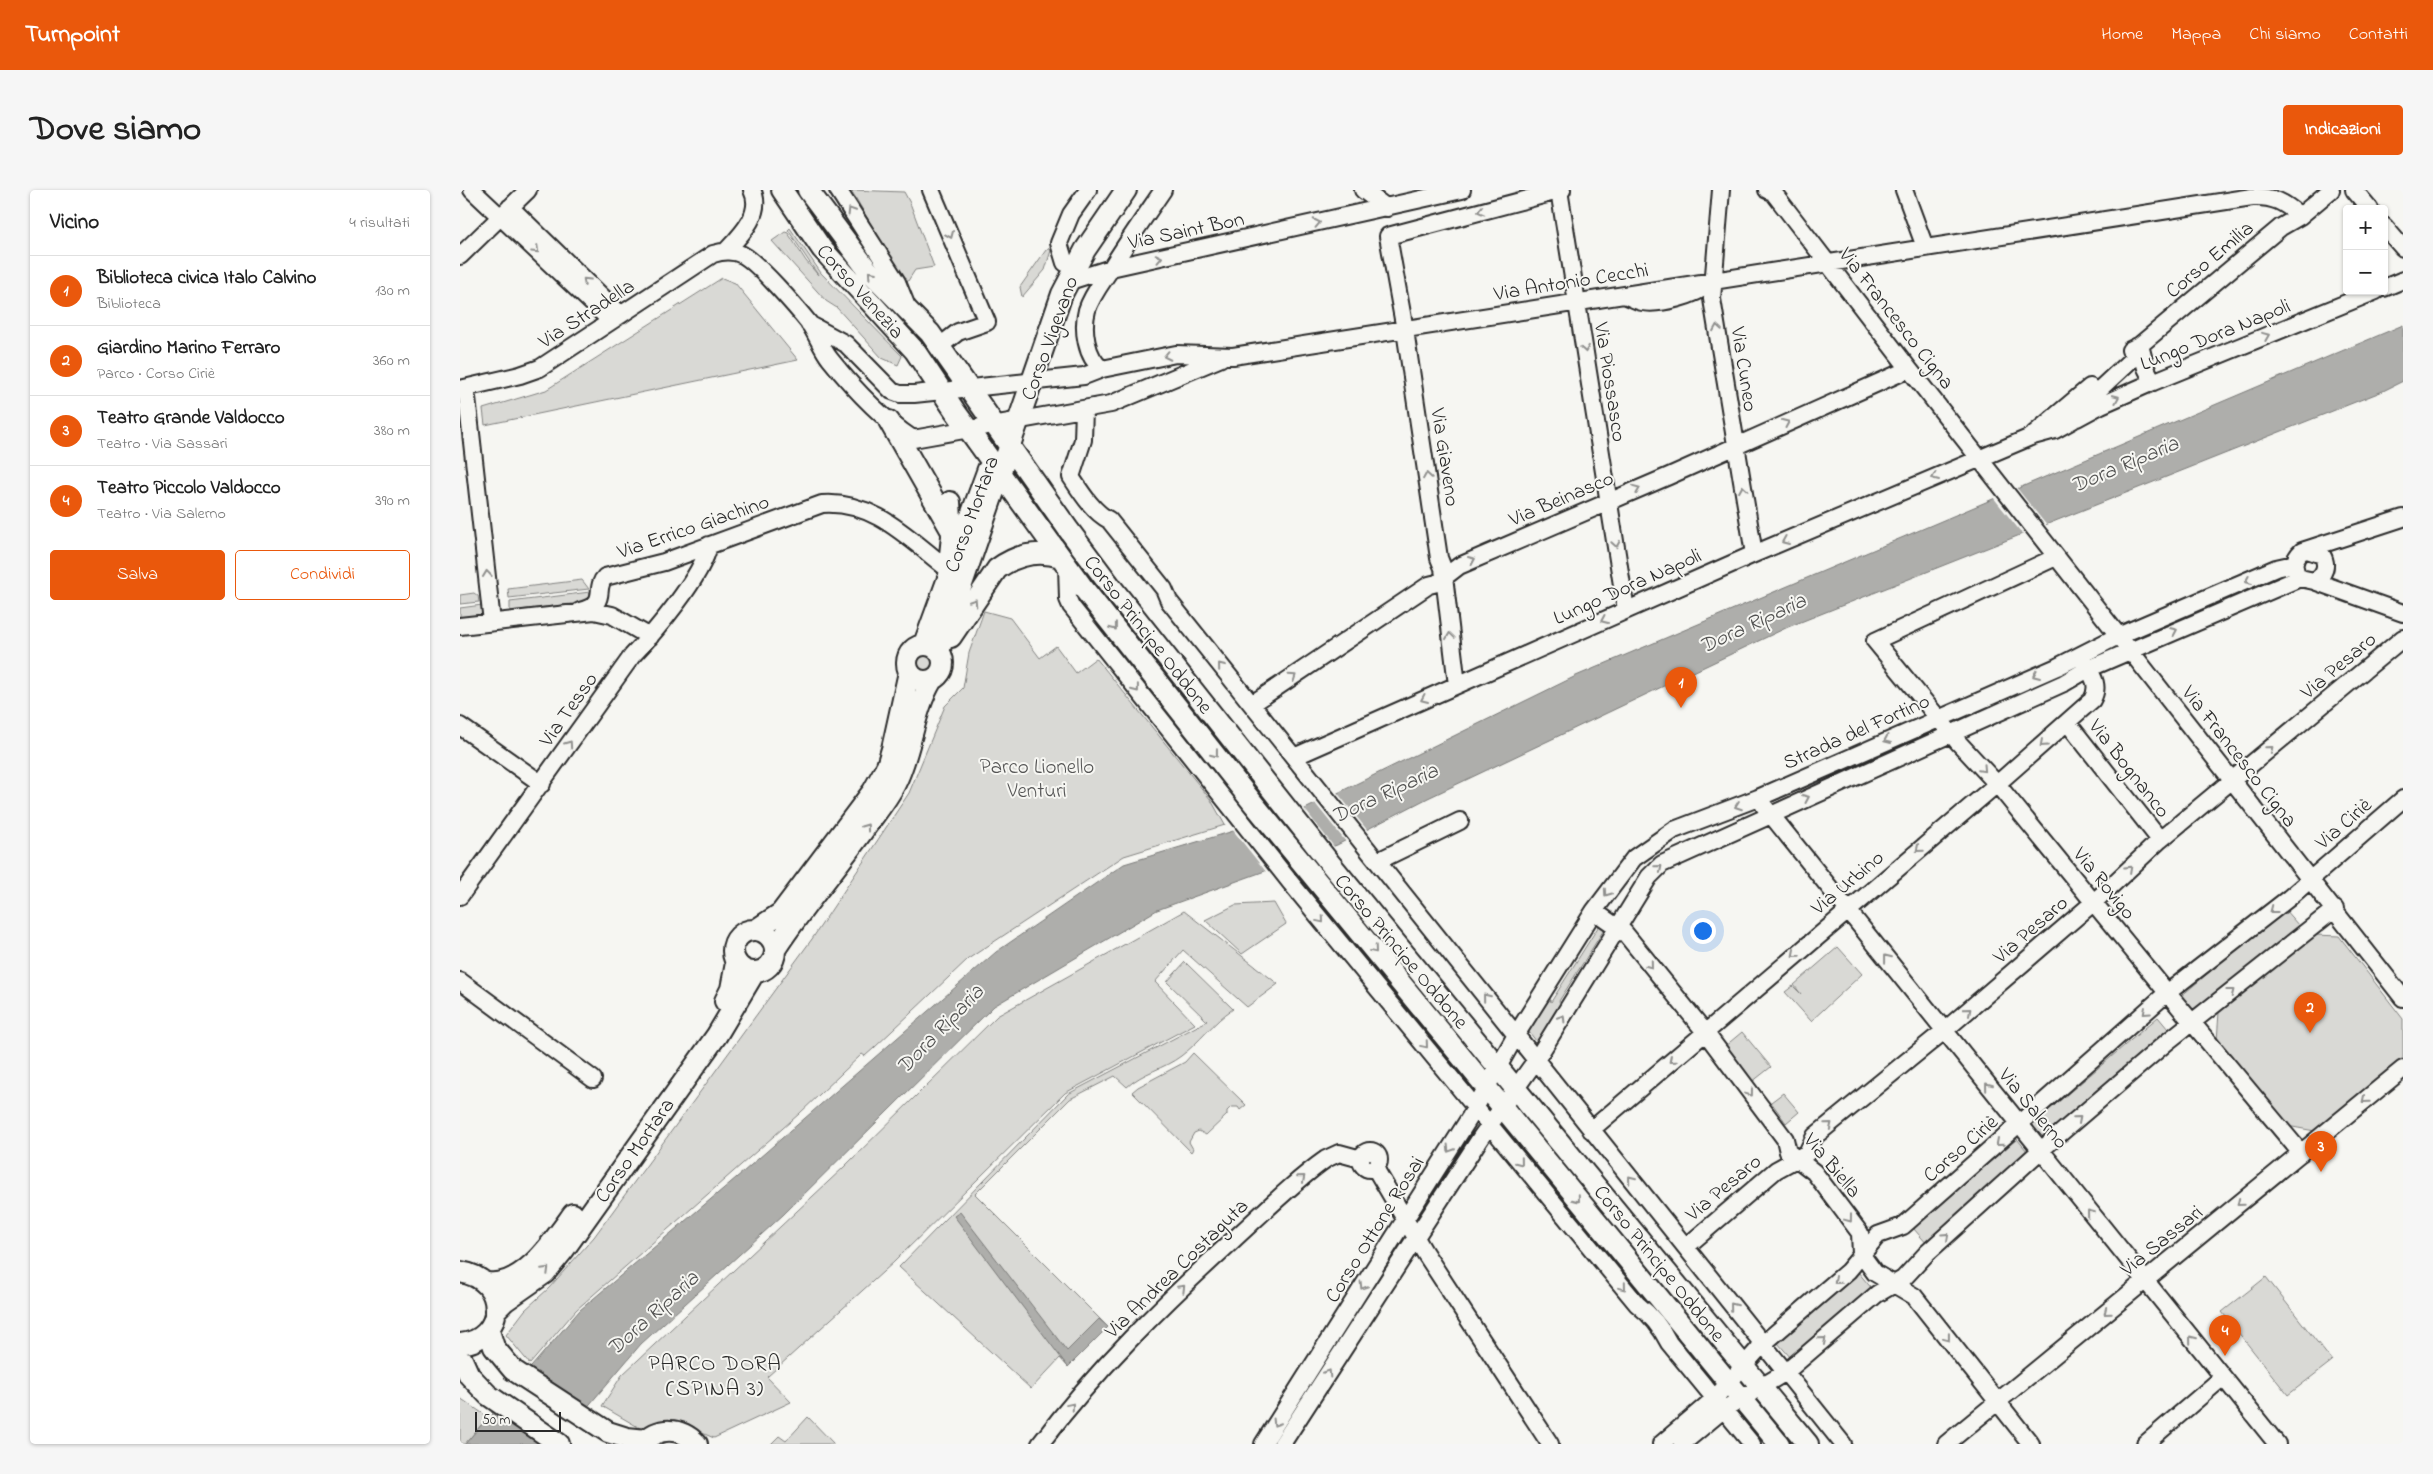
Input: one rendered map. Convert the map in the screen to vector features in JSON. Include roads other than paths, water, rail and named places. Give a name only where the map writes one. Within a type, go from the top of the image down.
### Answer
[{"type":"main road","name":"Corso Venezia","points":[[782,190],[822,249],[915,351],[941,391]]},
{"type":"main road","name":"Corso Venezia","points":[[808,190],[862,264],[909,314],[930,333],[969,388],[1006,430]]},
{"type":"main road","name":"Corso Vigevano","points":[[1025,383],[1066,273],[1126,190]]},
{"type":"main road","points":[[995,468],[1006,430],[1025,383]]},
{"type":"main road","name":"Corso Principe Oddone","points":[[941,391],[1064,562],[1253,803],[1779,1444]]},
{"type":"main road","points":[[889,422],[952,533]]},
{"type":"main road","name":"Corso Principe Oddone","points":[[1006,430],[1112,588],[1329,862],[1808,1444]]},
{"type":"main road","name":"Corso Mortara","points":[[757,929],[781,913],[873,791],[887,766],[894,741],[995,468]]},
{"type":"main road","points":[[776,948],[770,936],[757,929],[745,933],[737,939],[733,948],[736,963],[744,969],[754,972],[762,971],[768,967],[786,931],[837,867],[895,785],[909,752],[925,691],[932,680],[919,680],[925,656],[932,609],[948,569],[952,533],[950,502]]},
{"type":"main road","points":[[925,656],[949,641],[997,569],[1008,561],[1021,555],[1044,553],[1064,562]]},
{"type":"main road","name":"Corso Mortara","points":[[487,1283],[497,1285],[512,1280],[532,1264],[561,1231],[708,1029],[728,996],[736,963]]},
{"type":"main road","name":"Corso Mortara","points":[[495,1311],[505,1301],[545,1272],[563,1251],[717,1034],[754,972]]},
{"type":"main road","points":[[460,1272],[477,1277],[487,1283],[493,1296],[495,1311],[488,1330],[474,1341],[460,1344]]},
{"type":"main road","points":[[488,1330],[494,1347],[513,1370],[592,1422],[618,1436],[644,1442],[657,1433],[674,1430],[683,1433],[697,1444]]},
{"type":"main road","points":[[462,1366],[488,1396],[559,1444]]},
{"type":"street","points":[[472,190],[505,212],[616,318]]},
{"type":"street","points":[[460,256],[528,190]]},
{"type":"street","name":"Via Stradella","points":[[463,389],[540,368],[713,254],[726,251],[752,217],[755,206],[752,190]]},
{"type":"street","name":"Corso Venezia","points":[[838,190],[897,282],[909,314]]},
{"type":"street","points":[[931,190],[987,322],[958,332],[940,346]]},
{"type":"street","name":"Corso Vigevano","points":[[1066,273],[1059,243],[1071,214],[1088,190]]},
{"type":"street","name":"Corso Vigevano","points":[[1102,369],[1091,359],[1088,352],[1086,319],[1088,309],[1111,268],[1163,190]]},
{"type":"street","points":[[1363,190],[1387,208]]},
{"type":"street","name":"Via Saint Bon","points":[[1066,273],[1111,268],[1462,190]]},
{"type":"street","name":"Via Giaveno","points":[[1457,684],[1443,579],[1388,236],[1560,190]]},
{"type":"street","name":"Via Piossasco","points":[[1560,190],[1582,298],[1608,500],[1626,610]]},
{"type":"street","name":"Via Cuneo","points":[[1721,190],[1712,280],[1712,299],[1754,554]]},
{"type":"street","points":[[1904,190],[1925,247]]},
{"type":"street","name":"Corso Emilia","points":[[1984,464],[2033,436],[2127,352],[2140,345],[2281,227],[2300,216],[2332,190]]},
{"type":"street","points":[[2354,190],[2367,205]]},
{"type":"street","name":"Via Francesco Cigna","points":[[1771,191],[2118,636],[2402,992]]},
{"type":"street","points":[[1712,280],[2252,197],[2273,197],[2300,216]]},
{"type":"street","points":[[2388,231],[2403,248]]},
{"type":"street","points":[[726,251],[741,254],[753,262],[809,324],[830,358],[889,422],[912,438],[968,430]]},
{"type":"street","name":"Via Antonio Cecchi","points":[[1025,383],[1084,376],[1102,369],[1176,354],[1223,357],[1476,317],[1582,298],[1622,294],[1643,302],[1684,298],[1700,291],[1712,280]]},
{"type":"street","points":[[2388,286],[2403,280]]},
{"type":"street","name":"Lungo Dora Napoli","points":[[2073,420],[2101,405],[2153,382],[2366,295]]},
{"type":"street","points":[[809,324],[846,344],[892,391],[906,395],[1025,383]]},
{"type":"street","points":[[2140,345],[2146,368],[2153,382]]},
{"type":"street","name":"Corso Emilia","points":[[2033,436],[2055,430],[2073,420],[2088,400],[2133,358],[2140,345]]},
{"type":"street","name":"Via Antonio Cecchi","points":[[968,430],[1006,430],[1084,409],[1111,404],[1223,357]]},
{"type":"street","name":"Via Beinasco","points":[[1252,704],[1430,585],[1443,579],[1459,566],[1909,369]]},
{"type":"street","points":[[463,389],[492,622]]},
{"type":"street","name":"Corso Principe Oddone","points":[[1084,409],[1082,446],[1071,477],[1101,515],[1109,520],[1164,590],[1169,601],[1843,1444]]},
{"type":"street","name":"Lungo Dora Napoli","points":[[1294,757],[1754,554],[1984,464]]},
{"type":"street","name":"Via Errico Giachino","points":[[580,611],[595,604],[600,598],[602,580],[608,576],[650,566],[822,504],[838,503],[874,513],[948,569]]},
{"type":"street","points":[[2403,518],[2307,550],[2298,555],[2312,572],[2339,589],[2403,614]]},
{"type":"street","points":[[2312,572],[2340,539]]},
{"type":"street","name":"Via Tesso","points":[[460,896],[632,656],[650,637],[703,563],[709,545]]},
{"type":"street","points":[[2307,550],[2322,555],[2312,572]]},
{"type":"street","name":"Via Rovigo","points":[[2056,557],[1875,641],[1950,732],[1998,784],[2167,993],[2302,1153]]},
{"type":"street","name":"Corso Principe Oddone","points":[[1064,562],[1068,599],[1071,606],[1290,882],[1637,1304],[1662,1328],[1669,1343],[1752,1444]]},
{"type":"street","name":"Strada del Fortino","points":[[1536,1060],[1649,877],[1662,864],[1950,732],[2064,683],[2084,662],[2118,636],[2276,568],[2312,572]]},
{"type":"street","name":"Strada del Fortino","points":[[1516,1035],[1594,911],[1620,874],[1634,858],[1652,843],[1674,830],[1758,798],[1938,717],[2084,662],[2130,651],[2312,572]]},
{"type":"street","name":"Via Errico Giachino","points":[[460,626],[580,611],[608,613],[650,637]]},
{"type":"street","name":"Via Pesaro","points":[[1686,1247],[1776,1170],[1807,1153],[1816,1136],[1944,1031],[2094,902],[2160,840],[2403,638]]},
{"type":"street","name":"Via Urbino","points":[[1591,1130],[1848,909],[1998,784],[2092,700],[2097,691],[2095,680],[2084,662]]},
{"type":"street","name":"Via Bognanco","points":[[2067,722],[2160,840]]},
{"type":"street","points":[[460,726],[542,784]]},
{"type":"street","name":"Via Salerno","points":[[1758,798],[2277,1444]]},
{"type":"street","name":"Via Ciriè","points":[[2311,880],[2403,799]]},
{"type":"street","points":[[1378,861],[1460,821]]},
{"type":"street","name":"Corso Ciriè","points":[[1719,1403],[1728,1383],[1763,1344],[1848,1271],[1878,1235],[1903,1226],[2167,993],[2311,880]]},
{"type":"street","points":[[1661,1444],[1719,1403],[1741,1398],[1786,1372],[1877,1294],[1896,1284],[1912,1272],[1927,1253],[2041,1150],[2192,1022],[2335,909]]},
{"type":"street","name":"Via Biella","points":[[1594,911],[1619,928],[1705,1032],[1785,1139],[1788,1152],[1814,1172],[1860,1233],[1861,1254],[1875,1273],[1914,1296],[2031,1444]]},
{"type":"street","points":[[460,981],[593,1079]]},
{"type":"street","name":"Corso Ottone Rosai","points":[[1264,1444],[1476,1107],[1516,1035]]},
{"type":"street","name":"Corso Ottone Rosai","points":[[1282,1444],[1490,1124],[1536,1060]]},
{"type":"street","name":"Via Sassari","points":[[1946,1444],[2403,1069]]},
{"type":"street","name":"Via Andrea Costaguta","points":[[1040,1444],[1088,1386],[1148,1322],[1256,1219],[1326,1159],[1345,1154],[1361,1159],[1362,1165],[1366,1169],[1375,1168],[1406,1219]]},
{"type":"street","points":[[1406,1219],[1416,1238],[1550,1444]]},
{"type":"street","points":[[2145,1444],[2223,1377]]},
{"type":"street","points":[[1682,1444],[1719,1403]]},
{"type":"water","name":"Dora Riparia","points":[[2403,325],[2403,381],[2383,391],[1788,627],[1428,798],[1337,845],[1157,910],[994,1006],[783,1215],[641,1344],[556,1444],[465,1444],[580,1310],[743,1172],[996,952],[1124,864],[1303,810],[1576,676]]},
{"type":"water","points":[[960,1212],[1067,1351],[1099,1319],[1108,1327],[1068,1367],[954,1216]]},
{"type":"place","name":"Biblioteca civica Italo Calvino","points":[[1681,708]]},
{"type":"place","name":"Giardino Marino Ferraro","points":[[2310,1033]]},
{"type":"place","name":"Teatro Grande Valdocco","points":[[2321,1172]]},
{"type":"place","name":"Teatro Piccolo Valdocco","points":[[2225,1356]]},
{"type":"district","name":"PARCO DORA (SPINA 3)","points":[[715,1374]]},
{"type":"park label","name":"Parco Lionello Venturi","points":[[1037,778]]}]
